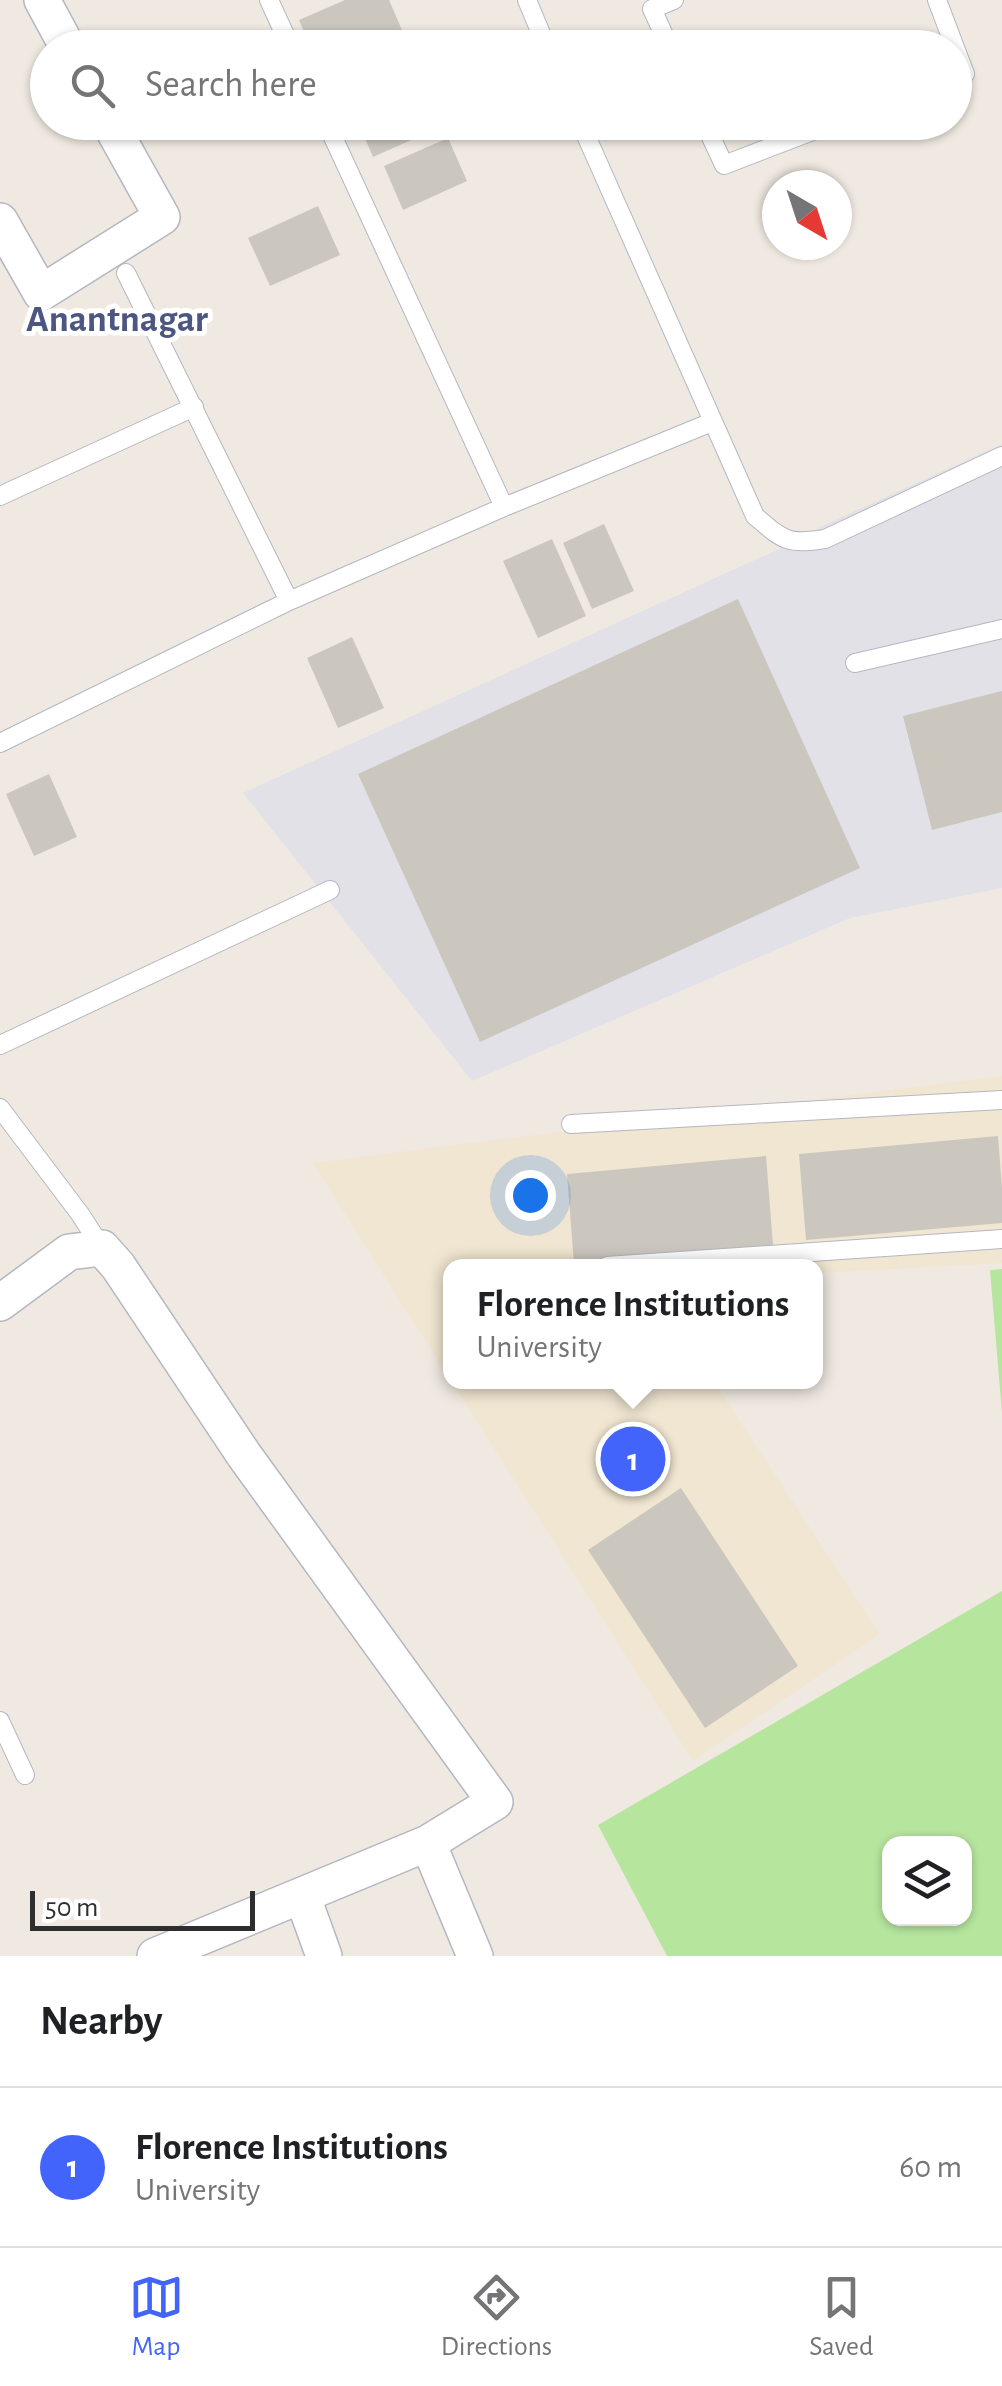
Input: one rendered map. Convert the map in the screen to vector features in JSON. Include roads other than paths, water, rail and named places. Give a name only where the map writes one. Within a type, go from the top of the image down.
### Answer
[{"type":"street","points":[[42,0],[58,30]]},
{"type":"street","points":[[0,221],[41,293],[162,217],[120,140]]},
{"type":"street","points":[[0,1303],[69,1252],[102,1248],[118,1266],[244,1456],[495,1802],[428,1842],[173,1952]]},
{"type":"street","points":[[428,1842],[475,1956]]},
{"type":"street","points":[[302,1895],[324,1956]]},
{"type":"lane","points":[[269,0],[283,30]]},
{"type":"lane","points":[[526,0],[540,30]]},
{"type":"lane","points":[[662,30],[652,9],[674,0]]},
{"type":"lane","points":[[936,0],[948,30]]},
{"type":"lane","points":[[334,140],[504,507]]},
{"type":"lane","points":[[588,140],[755,516],[782,539],[825,539],[1002,456]]},
{"type":"lane","points":[[712,140],[724,165],[789,140]]},
{"type":"lane","points":[[126,273],[290,601]]},
{"type":"lane","points":[[0,496],[194,407]]},
{"type":"lane","points":[[0,743],[290,601],[712,422]]},
{"type":"lane","points":[[855,663],[1002,629]]},
{"type":"lane","points":[[0,1046],[330,890]]},
{"type":"lane","points":[[571,1124],[1002,1100]]},
{"type":"lane","points":[[0,1108],[102,1248]]},
{"type":"lane","points":[[709,1259],[1002,1239]]},
{"type":"lane","points":[[0,1721],[25,1775]]},
{"type":"place","name":"Florence Institutions","points":[[633,1459]]},
{"type":"district","name":"Anantnagar","points":[[117,320]]}]
